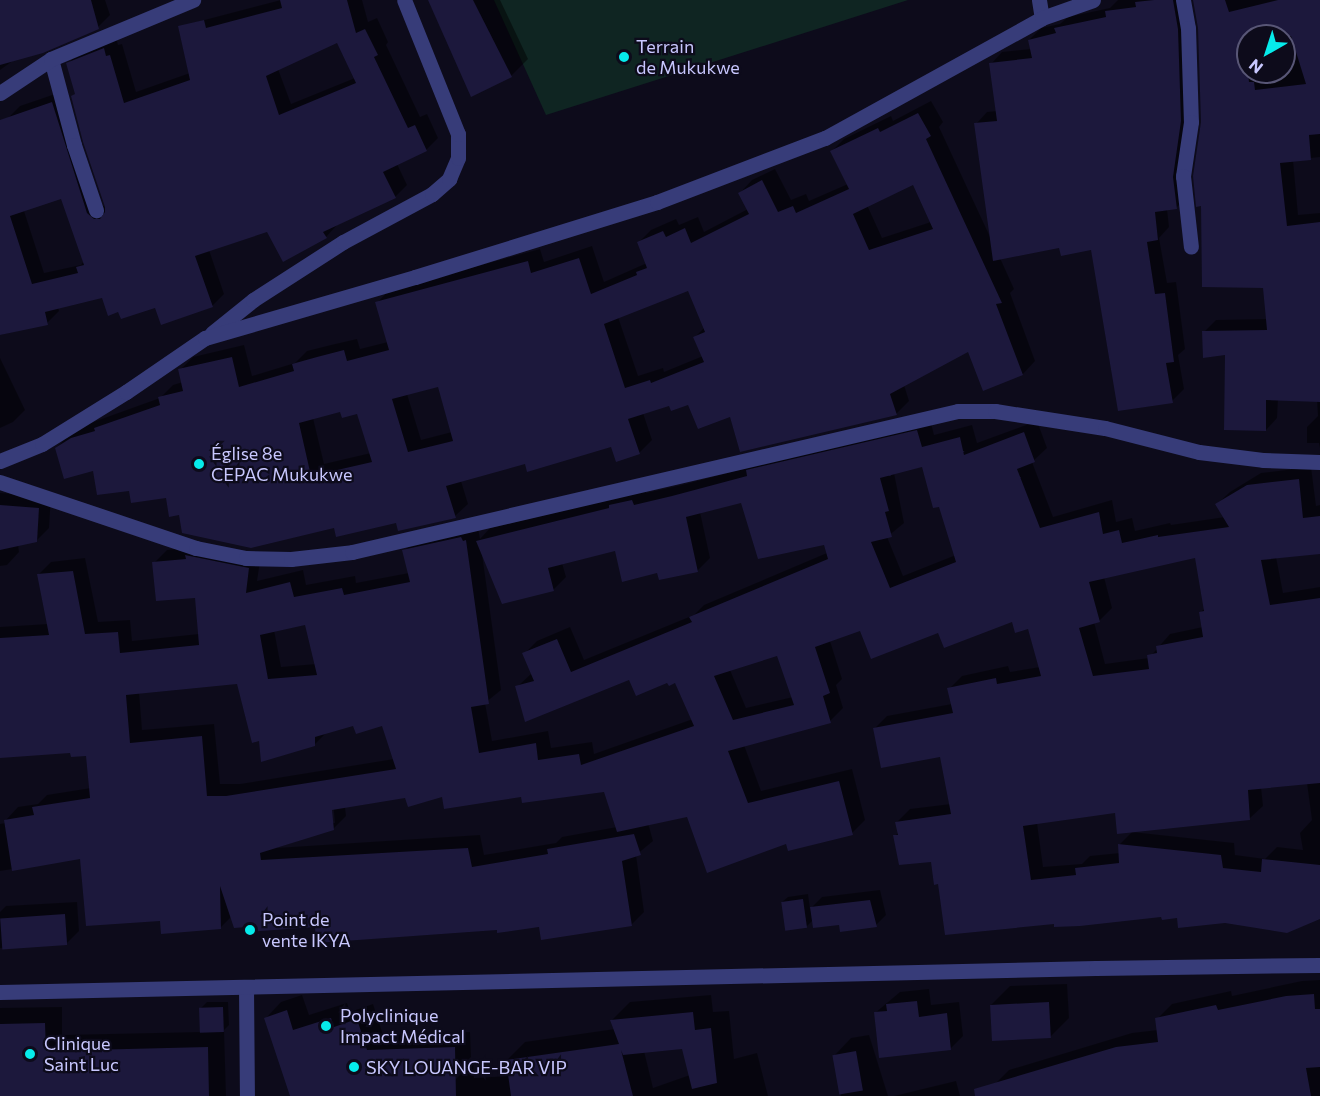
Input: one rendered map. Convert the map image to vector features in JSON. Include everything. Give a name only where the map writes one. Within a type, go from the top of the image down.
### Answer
[{"type":"street","points":[[0,93],[51,59],[193,0]]},
{"type":"street","points":[[0,461],[42,444],[126,392],[205,338],[263,294],[343,242],[432,194],[450,179],[458,158],[458,134],[404,0]]},
{"type":"street","points":[[1039,0],[1042,18]]},
{"type":"street","points":[[205,338],[416,277],[657,202],[825,138],[1042,18],[1093,0]]},
{"type":"street","points":[[1183,0],[1188,28],[1191,122],[1183,176],[1191,247]]},
{"type":"street","points":[[51,59],[74,145],[96,210]]},
{"type":"street","points":[[0,482],[196,548],[246,558],[291,559],[352,552],[958,411],[995,411],[1094,427],[1199,452],[1263,460],[1320,462]]},
{"type":"street","points":[[0,992],[1320,965]]},
{"type":"street","points":[[246,987],[247,1096]]},
{"type":"green space","name":"Terrain de Mukukwe","points":[[494,0],[908,0],[546,115]]},
{"type":"building","points":[[0,0],[91,0],[99,29],[43,53],[0,65]]},
{"type":"building","points":[[280,0],[347,0],[356,33],[365,29],[378,55],[374,57],[408,128],[415,125],[427,151],[383,172],[396,198],[323,232],[327,238],[283,262],[267,232],[195,256],[213,307],[161,325],[155,308],[121,319],[118,312],[108,316],[102,298],[45,312],[48,325],[0,335],[0,120],[52,102],[87,213],[94,219],[100,219],[105,212],[105,207],[83,142],[71,96],[75,94],[66,63],[104,48],[106,56],[110,55],[124,103],[190,80],[178,26],[204,20],[206,28],[282,8]],"holes":[[[337,43],[356,83],[279,115],[266,76]],[[61,199],[84,265],[76,267],[78,273],[32,284],[10,216]]]},
{"type":"building","points":[[428,0],[473,0],[512,77],[471,97]]},
{"type":"building","points":[[1173,0],[1178,29],[1181,121],[1173,177],[1177,209],[1155,212],[1158,240],[1147,242],[1155,294],[1165,293],[1174,362],[1166,363],[1173,403],[1118,411],[1091,250],[1061,256],[1059,248],[993,261],[974,123],[997,121],[989,63],[1032,58],[1028,40],[1056,33],[1054,28],[1106,17],[1105,11],[1136,7],[1135,2]]},
{"type":"building","points":[[1193,0],[1225,0],[1229,12],[1278,0],[1320,0],[1320,134],[1309,135],[1311,160],[1280,163],[1287,226],[1320,222],[1320,402],[1266,400],[1266,431],[1224,430],[1225,355],[1203,358],[1202,331],[1267,330],[1263,288],[1202,287],[1201,206],[1196,207],[1193,176],[1201,122],[1198,28]]},
{"type":"building","points":[[918,113],[931,136],[926,139],[1002,303],[996,304],[1023,375],[983,391],[968,352],[890,394],[897,415],[740,452],[730,417],[698,429],[688,405],[671,411],[669,406],[628,419],[640,454],[616,462],[611,447],[527,472],[525,464],[446,486],[456,518],[398,531],[396,523],[336,537],[334,528],[251,548],[182,533],[179,515],[169,517],[166,498],[131,503],[129,491],[97,495],[93,471],[64,479],[55,448],[71,438],[95,431],[94,428],[160,405],[158,397],[183,391],[178,369],[232,357],[239,387],[294,371],[292,364],[344,350],[347,361],[389,350],[375,302],[528,261],[531,273],[579,258],[591,294],[637,275],[636,272],[647,268],[637,242],[663,231],[666,237],[685,228],[691,243],[749,214],[738,193],[762,180],[778,212],[793,206],[796,213],[849,189],[830,151],[878,128],[880,132]],"holes":[[[913,185],[933,229],[869,250],[853,214]],[[688,291],[705,332],[693,337],[704,362],[651,383],[650,380],[625,388],[604,324]],[[438,387],[453,441],[408,452],[392,399]],[[340,412],[342,418],[357,414],[372,462],[311,476],[299,423]]]},
{"type":"building","points":[[917,430],[922,447],[960,437],[964,455],[1024,432],[1035,462],[1017,469],[1040,528],[1099,512],[1103,534],[1119,530],[1122,543],[1158,535],[1158,537],[1229,527],[1215,504],[1247,485],[1299,479],[1303,518],[1320,516],[1320,554],[1261,560],[1270,605],[1320,598],[1320,783],[1248,790],[1250,820],[1117,834],[1115,813],[1023,826],[1031,880],[1076,875],[1075,868],[1119,863],[1118,844],[1221,855],[1223,868],[1261,872],[1262,859],[1320,865],[1320,919],[1287,933],[1225,923],[1178,928],[1177,918],[1162,920],[1161,917],[1080,926],[1054,927],[1054,924],[945,935],[938,884],[934,885],[931,862],[899,865],[893,835],[898,835],[895,822],[951,814],[940,757],[881,768],[873,728],[953,713],[947,688],[996,678],[997,684],[1041,676],[1028,629],[1015,633],[1012,622],[944,648],[938,633],[871,659],[860,631],[815,647],[830,693],[823,696],[831,723],[728,751],[748,803],[839,781],[853,835],[788,851],[786,844],[707,873],[687,817],[617,832],[604,792],[522,803],[521,797],[444,809],[442,797],[408,807],[405,798],[332,810],[334,830],[260,853],[261,860],[468,848],[472,867],[548,854],[547,849],[634,834],[641,855],[622,861],[632,926],[541,940],[539,927],[497,933],[497,930],[316,943],[315,927],[248,932],[247,927],[234,928],[220,886],[221,929],[161,934],[160,921],[86,926],[80,859],[12,871],[4,820],[34,815],[32,807],[90,798],[86,756],[71,757],[70,753],[0,758],[0,638],[49,635],[37,574],[73,571],[85,634],[118,632],[120,653],[199,645],[195,598],[156,601],[152,562],[186,559],[185,555],[249,568],[246,593],[290,582],[294,597],[342,588],[344,595],[410,582],[402,550],[461,537],[463,541],[466,540],[489,704],[471,707],[479,753],[536,743],[538,760],[579,754],[581,765],[694,726],[675,683],[669,686],[667,683],[636,696],[629,680],[525,722],[515,686],[534,681],[522,653],[557,639],[571,672],[692,622],[689,617],[828,559],[824,545],[758,559],[741,503],[686,517],[698,572],[659,580],[657,573],[622,582],[615,551],[548,568],[554,591],[502,604],[476,541],[609,508],[609,505],[632,500],[634,505],[672,496],[747,476],[746,470]],"holes":[[[922,467],[933,508],[939,507],[956,562],[890,588],[871,542],[892,537],[885,512],[889,511],[880,478]],[[1195,558],[1204,611],[1199,612],[1203,637],[1156,646],[1157,653],[1147,655],[1149,669],[1093,676],[1079,628],[1100,622],[1089,582]],[[305,625],[317,675],[268,679],[260,635]],[[777,656],[794,705],[733,720],[714,676]],[[237,684],[252,743],[259,741],[261,762],[315,746],[315,737],[353,726],[356,734],[382,726],[396,769],[226,796],[207,796],[202,736],[130,743],[126,695]]]},
{"type":"building","points":[[0,505],[39,508],[37,542],[0,550]]},
{"type":"building","points":[[803,899],[807,928],[785,931],[781,902]]},
{"type":"building","points":[[870,900],[877,927],[840,932],[839,925],[813,928],[810,907]]},
{"type":"building","points":[[65,914],[67,945],[2,949],[0,919]]},
{"type":"building","points":[[1314,994],[1315,1009],[1320,1009],[1320,1067],[1306,1068],[1311,1096],[975,1096],[974,1089],[1116,1047],[1158,1042],[1155,1018],[1216,1005],[1218,1010],[1286,996]]},
{"type":"building","points":[[917,1001],[919,1017],[947,1013],[951,1050],[879,1058],[874,1012],[887,1011],[886,1004]]},
{"type":"building","points":[[1049,1002],[1051,1038],[992,1041],[990,1005]]},
{"type":"building","points":[[223,1007],[224,1032],[200,1033],[199,1008]]},
{"type":"building","points":[[287,1010],[293,1030],[331,1018],[334,1027],[357,1019],[367,1050],[455,1047],[456,1096],[290,1096],[264,1018]]},
{"type":"building","points":[[693,1012],[695,1030],[711,1028],[717,1083],[692,1089],[682,1049],[623,1055],[621,1050],[633,1096],[511,1096],[506,1060],[619,1044],[610,1020]]},
{"type":"building","points":[[45,1023],[46,1051],[208,1047],[209,1096],[0,1096],[0,1024]]},
{"type":"building","points":[[856,1051],[863,1090],[839,1095],[832,1055]]},
{"type":"place","name":"Terrain de Mukukwe","points":[[624,57]]},
{"type":"place","name":"Église 8e CEPAC Mukukwe","points":[[199,464]]},
{"type":"place","name":"Point de vente IKYA","points":[[250,930]]},
{"type":"place","name":"Polyclinique Impact Médical","points":[[326,1026]]},
{"type":"place","name":"Clinique Saint Luc","points":[[30,1054]]},
{"type":"place","name":"SKY LOUANGE-BAR VIP","points":[[354,1067]]}]
